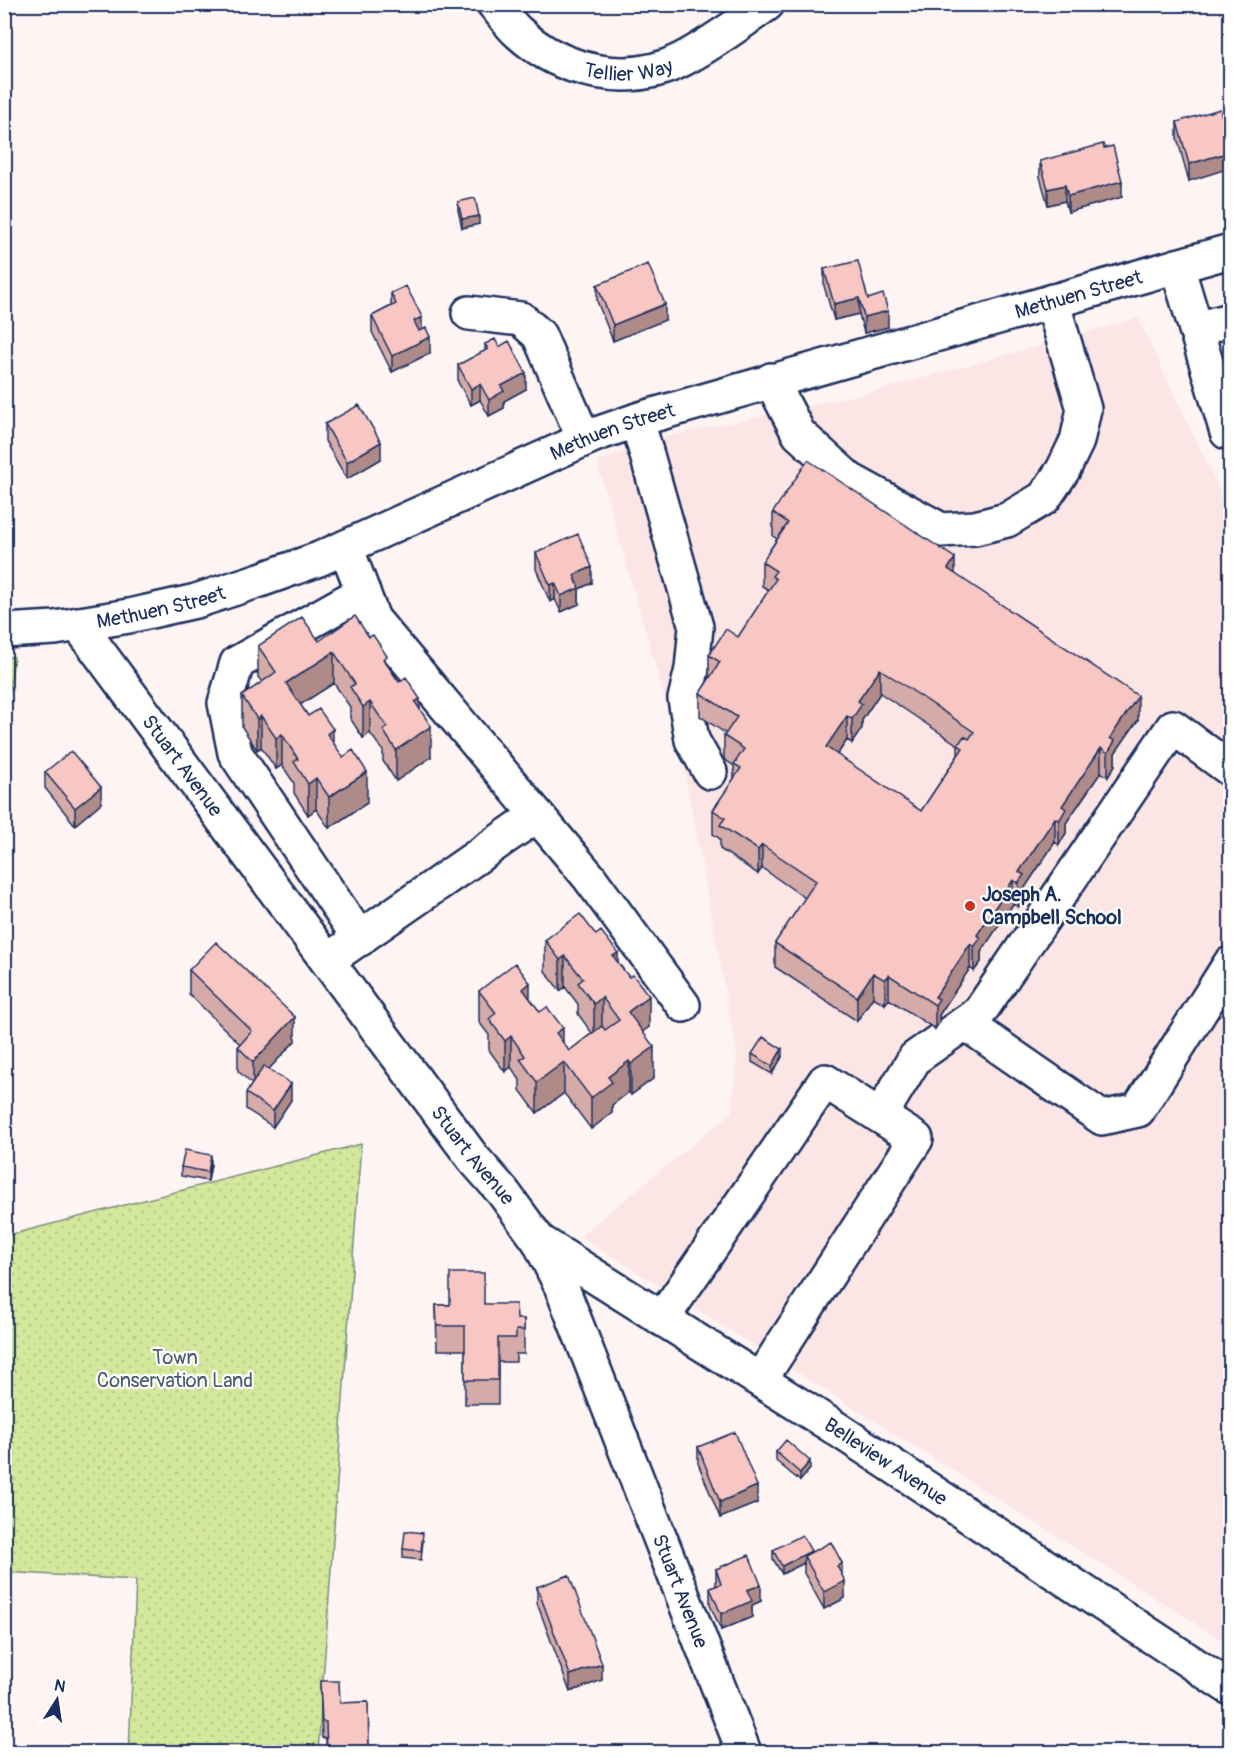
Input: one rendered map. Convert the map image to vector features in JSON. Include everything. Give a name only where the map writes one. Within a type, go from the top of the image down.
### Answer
[{"type":"street","name":"Tellier Way","points":[[494,4],[518,32],[544,52],[570,64],[596,72],[627,75],[653,70],[681,60],[767,4]]},
{"type":"street","name":"Methuen Street","points":[[4,632],[129,616],[196,601],[260,580],[346,547],[584,439],[637,420],[1230,251]]},
{"type":"street","points":[[1177,266],[1227,432],[1230,432]]},
{"type":"street","points":[[771,380],[799,434],[850,480],[941,530],[975,528],[1007,520],[1044,498],[1063,470],[1077,441],[1084,409],[1052,301]]},
{"type":"street","points":[[469,313],[521,319],[539,335],[584,439]]},
{"type":"street","points":[[1196,329],[1230,320]]},
{"type":"street","points":[[637,420],[696,627],[692,669],[685,699],[692,740],[710,772]]},
{"type":"street","points":[[346,547],[373,619],[589,877],[683,1005]]},
{"type":"street","points":[[360,939],[235,753],[225,703],[237,663],[363,592]]},
{"type":"street","name":"Stuart Avenue","points":[[78,624],[473,1158],[503,1192],[539,1241],[562,1288],[744,1752]]},
{"type":"street","points":[[880,1116],[915,1058],[979,1013],[1173,727],[1230,769]]},
{"type":"street","points":[[327,961],[537,815]]},
{"type":"street","points":[[965,1023],[1102,1118],[1138,1110],[1230,964]]},
{"type":"street","points":[[662,1319],[825,1081],[916,1139],[760,1380]]},
{"type":"street","name":"Belleview Avenue","points":[[539,1241],[834,1427],[1230,1688]]},
{"type":"shaded area","name":"Joseph A. Campbell School","points":[[1138,318],[1230,512],[1230,1645],[580,1236],[731,1113],[737,1054],[682,759],[597,462],[664,437],[880,390]]},
{"type":"green space","points":[[4,657],[14,657],[5,723]]},
{"type":"green space","name":"Town Conservation Land","points":[[361,1144],[318,1752],[129,1752],[136,1580],[5,1572],[5,1236]]},
{"type":"building","points":[[1220,109],[1226,132],[1230,131],[1230,152],[1189,164],[1177,122]]},
{"type":"building","points":[[1103,144],[1104,148],[1113,146],[1122,181],[1068,196],[1065,185],[1048,189],[1040,161]]},
{"type":"building","points":[[475,198],[479,216],[462,219],[458,202]]},
{"type":"building","points":[[858,261],[868,299],[883,294],[888,311],[864,317],[859,298],[834,304],[824,269]]},
{"type":"building","points":[[648,264],[665,304],[613,325],[597,285]]},
{"type":"building","points":[[406,286],[422,317],[414,321],[419,331],[426,328],[430,337],[392,356],[372,316],[396,304],[391,293]]},
{"type":"building","points":[[495,339],[499,347],[509,341],[526,373],[501,386],[504,391],[489,400],[480,384],[471,389],[458,365],[488,349],[485,344]]},
{"type":"building","points":[[359,405],[381,442],[347,462],[325,424]]},
{"type":"building","points":[[808,460],[955,558],[948,569],[1138,696],[1110,738],[1115,741],[1108,753],[1101,748],[1062,806],[1066,809],[1059,821],[1055,818],[1019,872],[1024,875],[1018,883],[1013,880],[977,935],[981,938],[974,947],[970,944],[935,997],[939,999],[935,1005],[889,975],[885,980],[873,973],[857,997],[775,943],[816,881],[762,845],[758,850],[720,825],[725,818],[713,810],[741,768],[734,764],[744,749],[724,736],[737,717],[700,693],[720,662],[709,655],[726,629],[738,637],[776,579],[772,576],[776,571],[762,562],[788,523],[773,512]],"holes":[[[880,669],[974,732],[969,739],[964,736],[958,745],[963,748],[921,811],[826,747],[847,716],[852,719],[862,704],[858,701]]]},
{"type":"building","points":[[578,534],[592,567],[574,575],[579,588],[561,596],[555,583],[550,585],[536,553]]},
{"type":"building","points":[[355,616],[369,637],[373,635],[387,656],[383,659],[399,682],[406,677],[420,699],[415,702],[431,726],[396,750],[383,730],[387,727],[370,702],[363,707],[350,687],[355,684],[334,652],[286,683],[308,716],[319,709],[333,729],[327,734],[343,757],[353,750],[367,772],[329,797],[316,778],[308,784],[294,762],[298,759],[282,734],[276,738],[261,716],[257,719],[242,696],[276,672],[258,646],[302,617],[319,641]]},
{"type":"building","points":[[71,751],[101,787],[75,808],[45,772]]},
{"type":"building","points":[[580,914],[596,935],[601,931],[618,953],[613,956],[629,977],[633,975],[649,996],[628,1012],[654,1047],[631,1064],[629,1061],[608,1077],[612,1082],[591,1098],[564,1062],[537,1082],[520,1059],[525,1056],[511,1036],[505,1041],[489,1019],[496,1013],[479,991],[515,963],[530,983],[523,989],[540,1012],[547,1007],[563,1028],[556,1033],[569,1051],[602,1026],[605,1030],[619,1020],[602,997],[594,1004],[578,983],[583,979],[565,956],[560,960],[545,940]]},
{"type":"building","points":[[216,942],[295,1017],[253,1062],[238,1047],[252,1031],[189,970]]},
{"type":"building","points":[[763,1037],[782,1049],[772,1066],[752,1054]]},
{"type":"building","points":[[264,1066],[291,1084],[273,1111],[246,1093]]},
{"type":"building","points":[[185,1150],[211,1155],[208,1172],[181,1167]]},
{"type":"building","points":[[450,1273],[484,1273],[484,1304],[516,1304],[517,1319],[524,1319],[524,1330],[516,1330],[516,1338],[498,1338],[498,1380],[465,1380],[465,1326],[437,1326],[436,1305],[450,1305]]},
{"type":"building","points":[[735,1432],[757,1486],[720,1502],[698,1447]]},
{"type":"building","points":[[786,1440],[810,1461],[800,1473],[776,1452]]},
{"type":"building","points":[[405,1531],[423,1533],[421,1551],[403,1549]]},
{"type":"building","points":[[802,1535],[811,1551],[782,1566],[773,1550]]},
{"type":"building","points":[[831,1542],[842,1563],[837,1566],[845,1581],[824,1592],[804,1556]]},
{"type":"building","points":[[749,1555],[761,1585],[747,1590],[752,1601],[721,1614],[710,1588],[721,1584],[716,1569]]},
{"type":"building","points":[[569,1575],[602,1664],[570,1675],[537,1587]]},
{"type":"building","points":[[320,1681],[339,1681],[340,1703],[368,1702],[369,1750],[327,1752],[326,1722],[322,1722]]},
{"type":"place","name":"Joseph A. Campbell School","points":[[970,906]]}]
